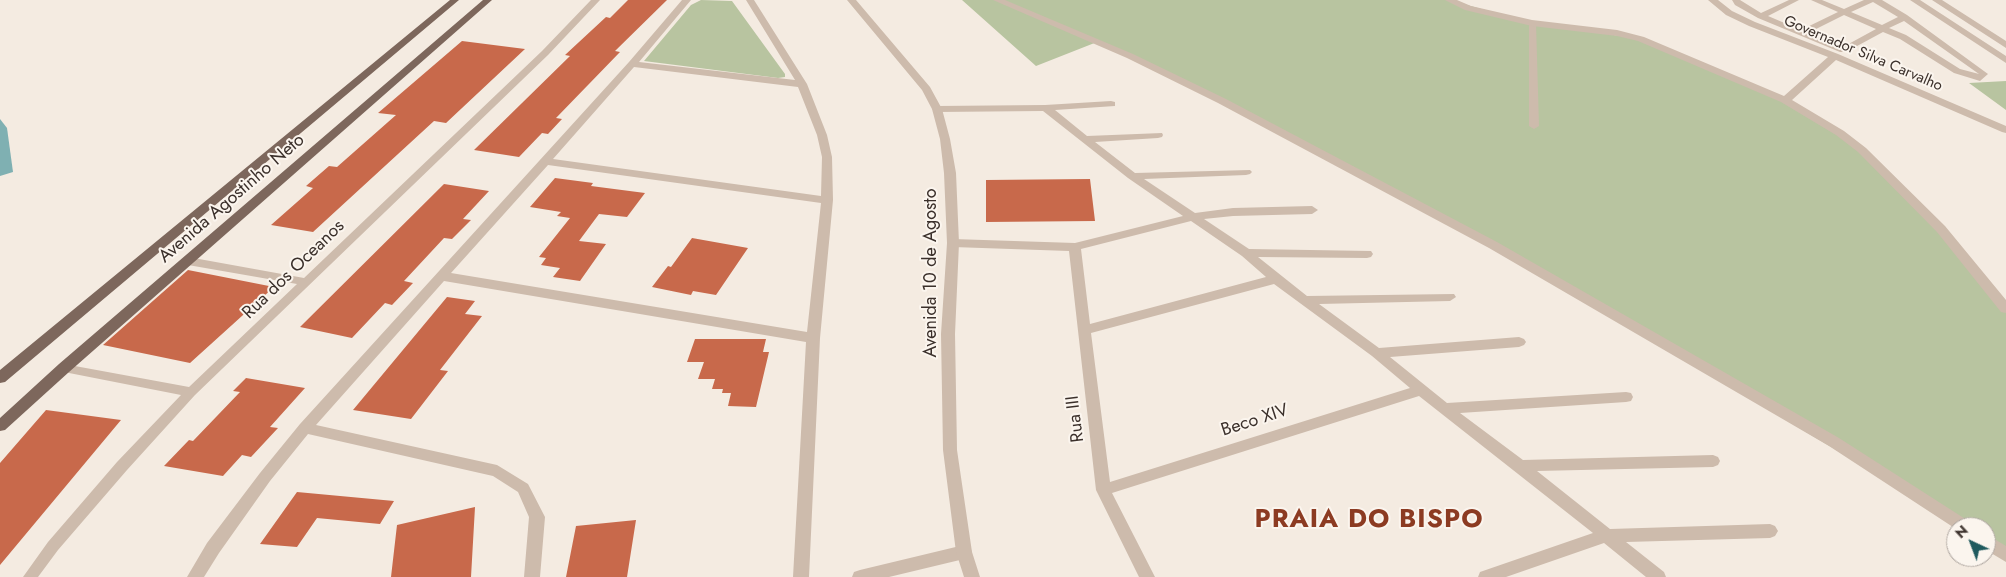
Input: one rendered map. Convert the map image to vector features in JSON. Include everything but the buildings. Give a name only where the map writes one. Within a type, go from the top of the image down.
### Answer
[{"type":"main road","name":"Avenida Agostinho Neto","points":[[0,378],[455,0]]},
{"type":"main road","name":"Avenida Agostinho Neto","points":[[0,426],[64,368],[488,0]]},
{"type":"street","points":[[195,577],[213,548],[259,485],[305,428],[632,64],[687,0]]},
{"type":"street","points":[[750,0],[802,84],[822,135],[827,157],[827,200],[813,338],[801,577]]},
{"type":"street","name":"Avenida 10 de Agosto","points":[[850,0],[926,89],[937,109],[945,139],[950,173],[953,243],[948,334],[950,450],[964,552],[972,577]]},
{"type":"street","points":[[997,0],[1130,56],[1222,101],[1493,245],[1834,442],[1950,517]]},
{"type":"street","points":[[1449,0],[1468,8],[1532,23],[1617,33],[1641,39],[1785,100],[1840,133],[1862,150],[1941,229],[2006,309]]},
{"type":"street","name":"Governador Silva Carvalho","points":[[1712,0],[1729,13],[1835,56],[2006,130]]},
{"type":"street","points":[[1914,0],[2006,60]]},
{"type":"street","points":[[1936,0],[2006,45]]},
{"type":"street","points":[[1928,10],[1949,9]]},
{"type":"street","points":[[1785,100],[1835,56]]},
{"type":"street","points":[[632,64],[802,84]]},
{"type":"street","points":[[937,109],[1045,108],[1111,104]]},
{"type":"street","points":[[1045,108],[1086,138],[1132,176],[1246,253],[1276,279],[1377,353],[1420,390],[1520,466],[1604,536],[1658,577]]},
{"type":"street","points":[[1086,138],[1158,135]]},
{"type":"street","points":[[543,161],[827,200]]},
{"type":"street","points":[[1132,176],[1246,172]]},
{"type":"street","points":[[953,243],[1075,247],[1193,217],[1233,212],[1312,210]]},
{"type":"street","name":"Rua III","points":[[1075,247],[1103,490],[1147,577]]},
{"type":"street","points":[[1246,253],[1367,254]]},
{"type":"street","points":[[442,276],[813,338]]},
{"type":"street","points":[[1084,330],[1276,279]]},
{"type":"street","points":[[1306,300],[1450,298]]},
{"type":"street","points":[[1377,353],[1519,342]]},
{"type":"street","name":"Beco XIV","points":[[1103,490],[1420,390]]},
{"type":"street","points":[[1444,409],[1626,397]]},
{"type":"street","points":[[305,428],[497,471],[523,488],[538,517],[532,577]]},
{"type":"street","points":[[1520,466],[1712,461]]},
{"type":"street","points":[[1486,577],[1604,536],[1770,531]]},
{"type":"street","points":[[860,577],[964,552]]},
{"type":"lane","name":"Rua dos Oceanos","points":[[30,577],[53,546],[122,466],[191,392],[544,53],[596,0]]},
{"type":"lane","points":[[1736,0],[1761,16],[1843,50],[1904,17]]},
{"type":"lane","points":[[1761,16],[1795,0]]},
{"type":"lane","points":[[1805,0],[1884,28],[1958,71],[1980,78],[1984,74],[1904,17],[1876,0]]},
{"type":"lane","points":[[1816,0],[1863,24],[1870,30],[1870,36]]},
{"type":"lane","points":[[1801,33],[1870,0]]},
{"type":"lane","points":[[1532,23],[1534,126]]},
{"type":"lane","points":[[188,261],[307,282]]},
{"type":"lane","points":[[64,368],[191,392]]},
{"type":"green space","points":[[701,0],[732,1],[785,74],[785,77],[778,78],[644,61],[691,5]]},
{"type":"green space","points":[[962,0],[1449,0],[1532,23],[1641,39],[1785,100],[1840,133],[1898,184],[2006,309],[2006,555],[1996,548],[1996,517],[1948,517],[1493,245],[1130,56],[1097,42],[1036,66]]},
{"type":"green space","points":[[2006,81],[2006,110],[1969,83]]},
{"type":"water","points":[[0,119],[7,128],[13,172],[0,176]]},
{"type":"district","name":"PRAIA DO BISPO","points":[[1369,521]]}]
